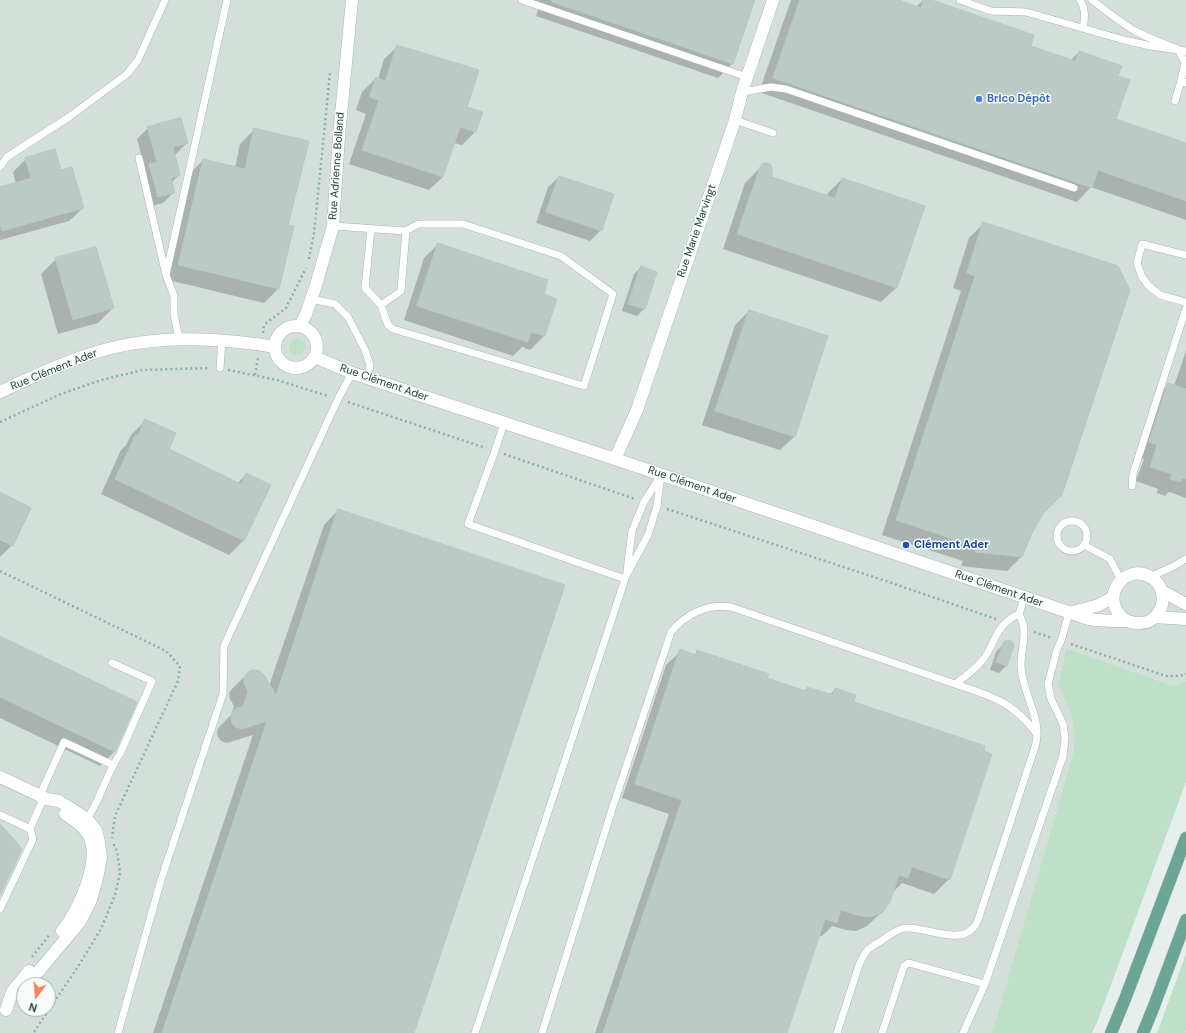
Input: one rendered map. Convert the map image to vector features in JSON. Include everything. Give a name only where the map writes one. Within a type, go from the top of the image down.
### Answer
[{"type":"main road","points":[[1111,1033],[1186,838]]},
{"type":"main road","points":[[1143,1033],[1186,920]]},
{"type":"street","name":"Rue Adrienne Bolland","points":[[300,326],[311,299],[333,226],[339,136],[352,0]]},
{"type":"street","name":"Rue Marie Marvingt","points":[[616,459],[637,410],[735,120],[742,92],[773,0]]},
{"type":"street","points":[[300,326],[312,332],[317,344],[317,351],[311,363],[305,367],[291,368],[280,360],[276,354],[275,347],[279,336],[283,331],[288,328],[300,326]]},
{"type":"street","name":"Rue Clément Ader","points":[[0,392],[70,361],[105,350],[147,342],[179,339],[222,340],[275,347]]},
{"type":"street","name":"Rue Clément Ader","points":[[315,357],[352,373],[616,459],[1069,613],[1101,621],[1127,621],[1134,623],[1142,623],[1155,617],[1186,619]]},
{"type":"street","points":[[1127,621],[1116,611],[1113,597],[1114,591],[1121,580],[1135,574],[1143,574],[1150,577],[1159,585],[1162,591],[1162,605],[1160,612],[1155,617]]},
{"type":"street","points":[[1162,591],[1186,604]]},
{"type":"street","points":[[1069,613],[1099,605],[1113,597]]},
{"type":"street","points":[[0,777],[44,797],[59,801],[84,823],[96,830],[99,842],[101,857],[91,900],[80,922],[34,977]]},
{"type":"street","points":[[3,1013],[12,992],[69,922],[84,893],[92,865],[92,848],[84,823]]},
{"type":"street","points":[[3,1013],[16,998]]},
{"type":"lane","points":[[0,167],[7,157],[69,117],[127,74],[138,60],[165,0]]},
{"type":"lane","points":[[166,275],[227,0]]},
{"type":"lane","points":[[522,0],[747,77]]},
{"type":"lane","points":[[960,0],[991,11],[1026,12],[1124,40],[1151,46],[1178,49]]},
{"type":"lane","points":[[1080,0],[1085,12],[1083,28]]},
{"type":"lane","points":[[1092,0],[1134,30],[1153,40],[1186,51]]},
{"type":"lane","points":[[1175,101],[1184,82],[1185,63],[1178,49]]},
{"type":"lane","points":[[742,92],[771,87],[786,89],[1074,188]]},
{"type":"lane","points":[[735,120],[773,133]]},
{"type":"lane","points":[[139,158],[166,275],[174,296],[174,314],[179,339]]},
{"type":"lane","points":[[333,226],[406,231],[418,224],[463,224],[561,256],[613,294],[584,386],[393,329],[388,325],[381,305],[365,288],[371,229]]},
{"type":"lane","points":[[381,305],[401,291],[406,231]]},
{"type":"lane","points":[[1186,255],[1142,244],[1136,263],[1142,277],[1149,286],[1160,295],[1186,302]]},
{"type":"lane","points":[[311,299],[335,304],[348,317],[365,350],[370,365],[368,378]]},
{"type":"lane","points":[[1132,486],[1133,474],[1186,308]]},
{"type":"lane","points":[[220,368],[222,340]]},
{"type":"lane","points":[[118,1033],[161,880],[223,694],[224,646],[338,399],[352,373]]},
{"type":"lane","points":[[504,423],[468,524],[625,577]]},
{"type":"lane","points":[[625,577],[648,535],[657,506],[661,475]]},
{"type":"lane","points":[[475,1033],[625,577],[632,531],[644,502],[661,475]]},
{"type":"lane","points":[[1067,521],[1077,521],[1087,531],[1084,545],[1076,551],[1066,550],[1058,543],[1057,533],[1059,528],[1067,521]]},
{"type":"lane","points":[[1084,545],[1110,560],[1121,580]]},
{"type":"lane","points":[[1150,577],[1186,559]]},
{"type":"lane","points":[[955,684],[976,667],[984,657],[1005,622],[1019,614],[1024,598]]},
{"type":"lane","points":[[542,1033],[614,803],[672,632],[682,621],[697,611],[712,606],[721,605],[731,607],[998,699],[1024,718],[1037,734]]},
{"type":"lane","points":[[963,1033],[985,984],[1063,756],[1065,738],[1063,724],[1050,699],[1048,684],[1057,649],[1061,641],[1069,613]]},
{"type":"lane","points":[[837,1033],[862,956],[869,948],[896,932],[906,928],[947,935],[960,934],[968,932],[973,928],[978,920],[1035,747],[1037,734],[1036,724],[1021,666],[1025,638],[1022,619],[1019,614]]},
{"type":"lane","points":[[84,823],[95,807],[152,681],[112,663]]},
{"type":"lane","points":[[0,909],[33,839],[30,829],[44,797],[64,742],[113,765]]},
{"type":"lane","points":[[0,815],[30,829]]},
{"type":"lane","points":[[882,1033],[904,966],[909,963],[985,984]]},
{"type":"path","points":[[308,261],[314,233],[331,70]]},
{"type":"path","points":[[255,375],[264,326],[286,308],[306,268]]},
{"type":"path","points":[[0,422],[61,394],[101,380],[143,370],[220,368],[277,380],[338,399],[644,502]]},
{"type":"path","points":[[657,506],[881,579],[1005,622]]},
{"type":"path","points":[[0,571],[166,651],[180,666],[178,681],[115,816],[112,841],[116,851],[120,873],[115,895],[101,929],[34,1032]]},
{"type":"path","points":[[1024,629],[1166,676],[1180,676],[1186,674]]},
{"type":"shaded area","points":[[0,0],[1186,0],[1186,681],[1176,686],[1168,684],[1066,648],[1058,686],[1070,711],[1075,737],[1073,753],[992,1033],[0,1033]]},
{"type":"green space","points":[[294,339],[300,339],[305,344],[303,353],[300,355],[294,355],[289,350],[289,344]]},
{"type":"green space","points":[[1066,648],[1168,684],[1176,686],[1186,681],[1186,782],[1092,1033],[992,1033],[1073,753],[1075,737],[1070,711],[1058,686]]},
{"type":"green space","points":[[1186,954],[1186,1031],[1185,1033],[1157,1033]]},
{"type":"building","points":[[552,0],[755,0],[733,64],[552,2]]},
{"type":"building","name":"Brico Dépôt","points":[[800,0],[899,0],[921,8],[923,0],[932,0],[1034,35],[1031,46],[1075,61],[1079,51],[1122,66],[1118,76],[1130,80],[1116,119],[1186,143],[1186,201],[1098,170],[1092,188],[773,78]]},
{"type":"building","points":[[397,45],[479,70],[467,107],[483,112],[476,132],[460,127],[443,177],[362,150],[379,100],[369,97],[376,77],[385,81]]},
{"type":"building","points":[[181,118],[188,143],[173,147],[180,175],[171,178],[175,193],[158,197],[149,164],[157,162],[147,127]]},
{"type":"building","points":[[254,128],[309,141],[288,225],[294,226],[279,289],[178,265],[203,159],[245,169]]},
{"type":"building","points":[[55,149],[61,170],[72,167],[84,208],[2,231],[0,224],[0,187],[31,178],[25,158]]},
{"type":"building","points":[[765,163],[770,164],[772,167],[772,177],[835,198],[842,178],[925,206],[897,288],[737,234],[760,167]]},
{"type":"building","points":[[559,176],[614,194],[602,231],[546,212]]},
{"type":"building","points":[[983,222],[1118,266],[1130,290],[1062,495],[1043,514],[1032,533],[1022,557],[975,552],[977,547],[896,520],[975,276],[967,273]]},
{"type":"building","points":[[438,243],[548,280],[544,294],[557,299],[545,336],[531,332],[528,342],[417,306]]},
{"type":"building","points":[[96,247],[114,308],[73,320],[55,258]]},
{"type":"building","points":[[641,266],[657,272],[645,309],[628,304]]},
{"type":"building","points":[[749,310],[828,336],[795,437],[715,411]]},
{"type":"building","points":[[1168,383],[1186,389],[1186,479],[1182,478],[1181,482],[1170,479],[1172,474],[1150,467],[1157,445],[1149,442]]},
{"type":"building","points":[[145,419],[176,433],[169,449],[241,484],[246,473],[271,485],[244,541],[115,479],[136,434],[138,436]]},
{"type":"building","points":[[0,492],[31,508],[13,546],[0,540]]},
{"type":"building","points":[[338,509],[565,585],[414,1033],[162,1033],[267,721],[242,729],[235,727],[232,723],[232,713],[235,709],[243,706],[248,691],[244,684],[244,677],[251,670],[260,671],[276,695]]},
{"type":"building","points":[[0,636],[137,702],[115,752],[0,697]]},
{"type":"building","points":[[1006,640],[1012,641],[1014,646],[1007,666],[996,662]]},
{"type":"building","points":[[680,649],[696,655],[697,650],[769,674],[767,678],[806,691],[807,687],[833,695],[835,688],[856,695],[854,702],[985,746],[984,751],[992,754],[950,880],[912,867],[908,878],[899,875],[890,902],[883,912],[871,917],[860,916],[841,910],[837,923],[825,919],[787,1033],[603,1033],[682,800],[635,784]]},
{"type":"building","points":[[0,824],[22,849],[0,895]]},
{"type":"place","name":"Brico Dépôt","points":[[979,99]]},
{"type":"place","name":"Clément Ader","points":[[906,545]]}]
